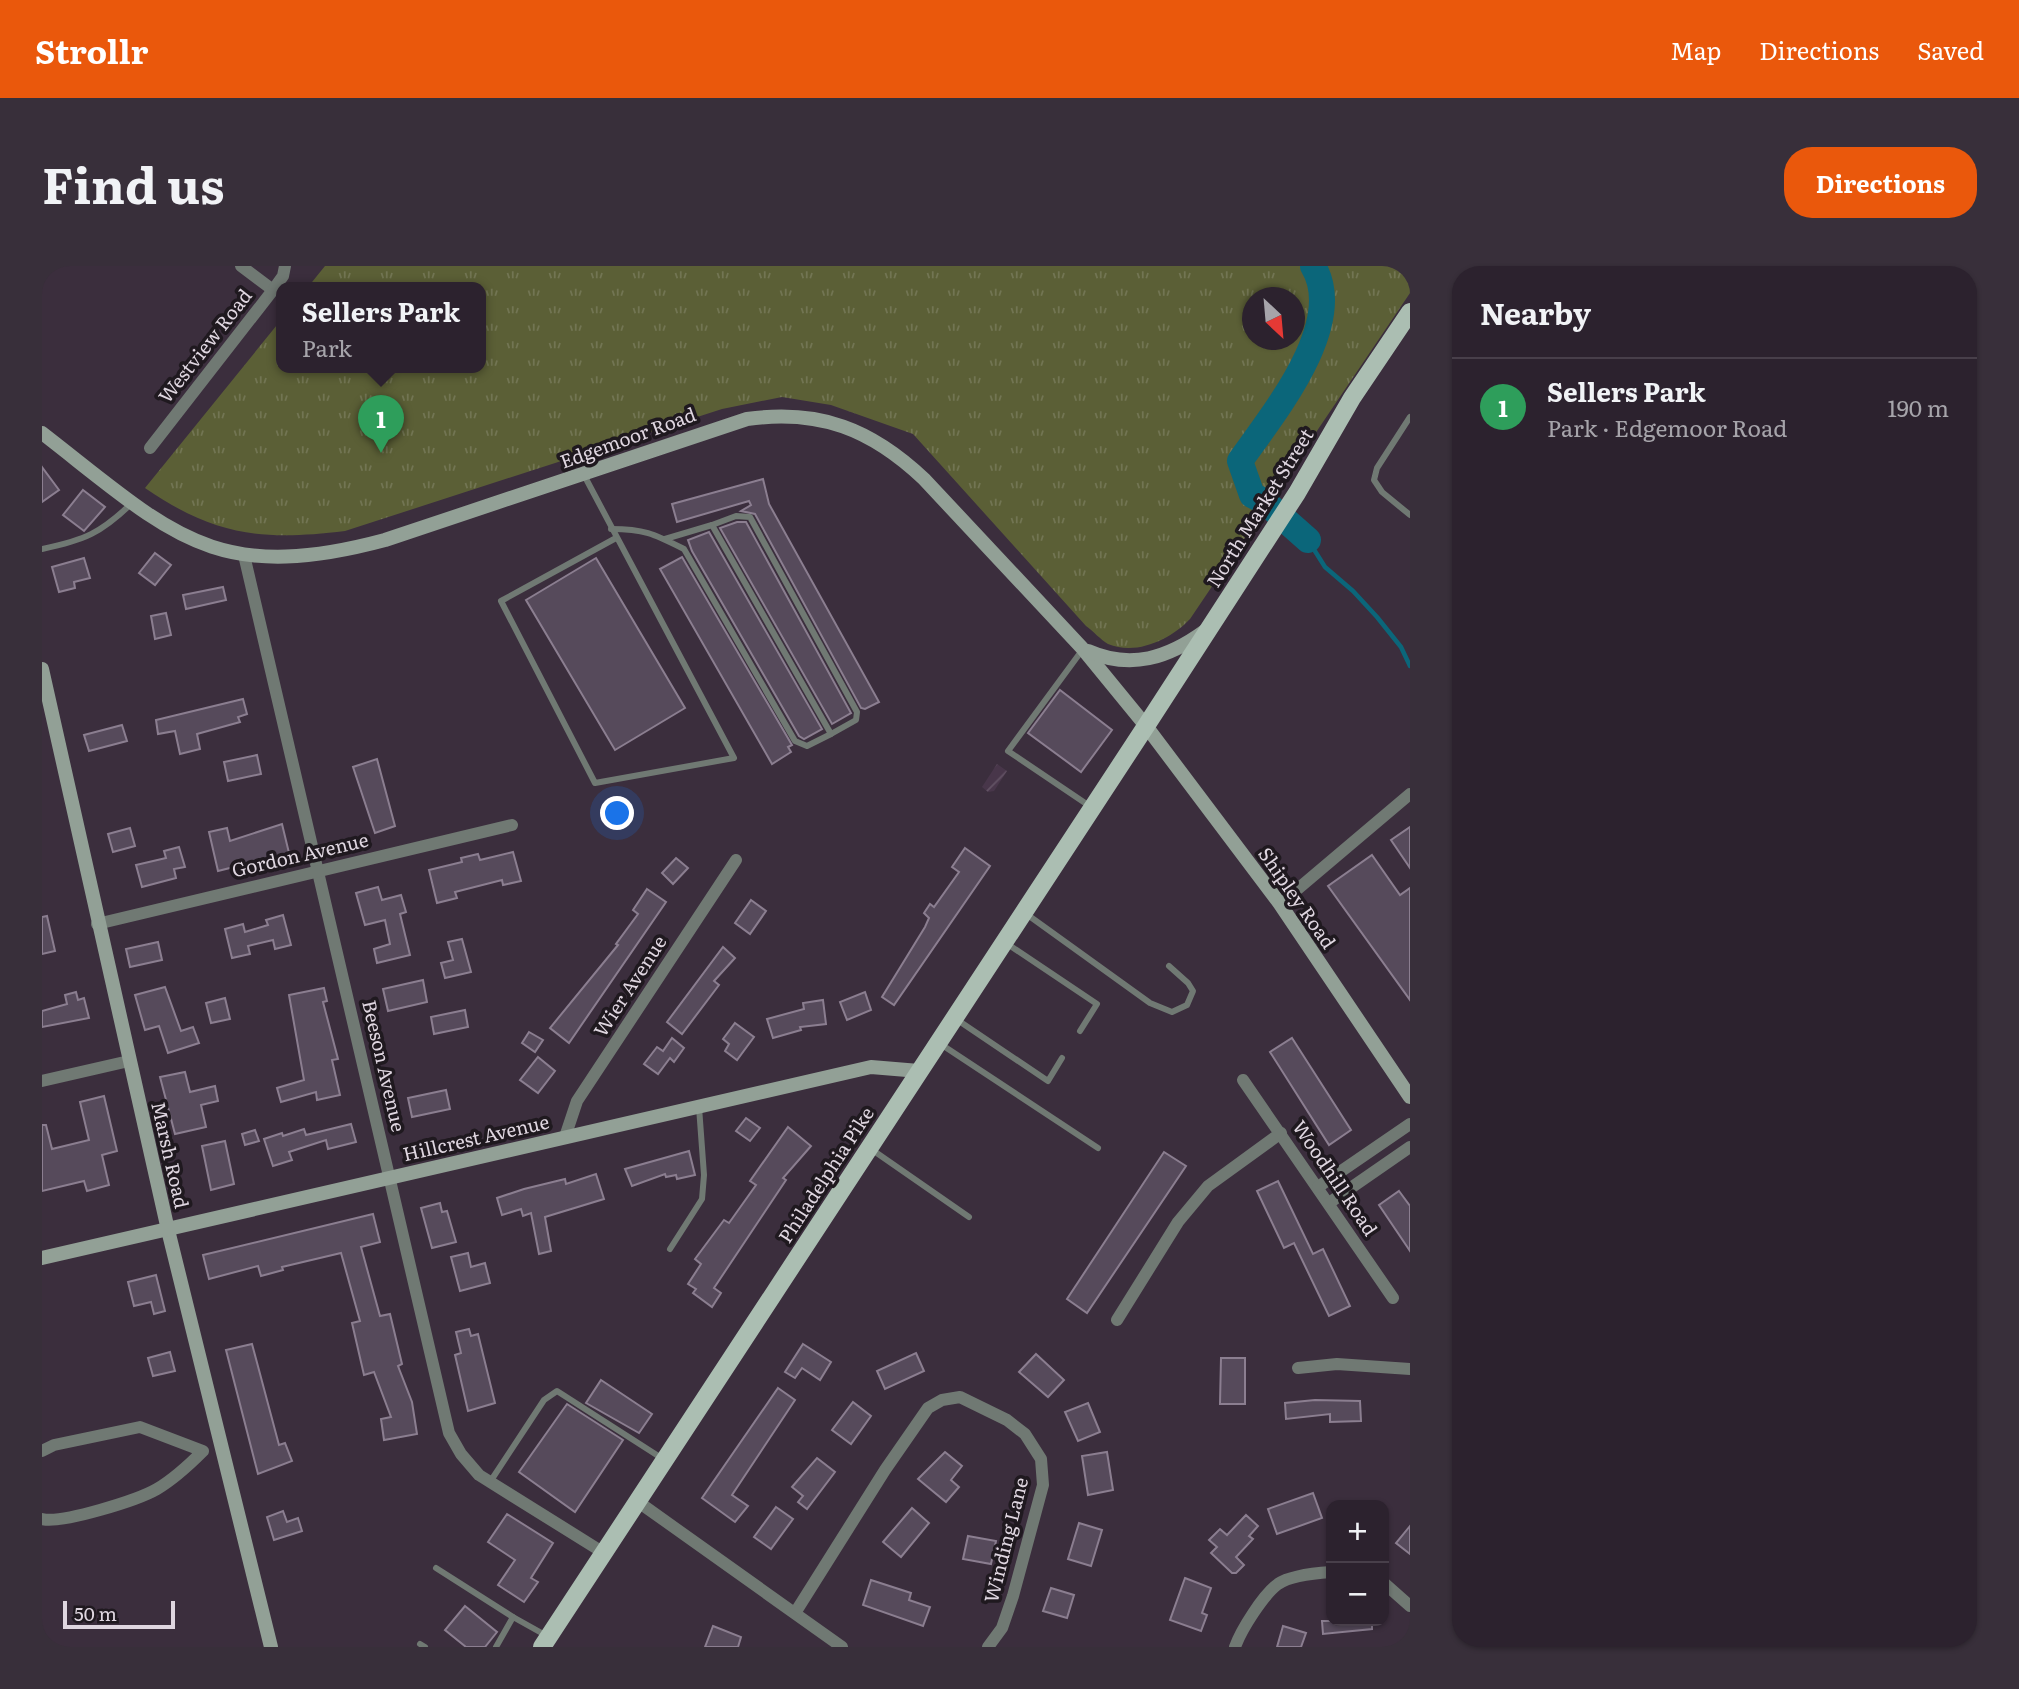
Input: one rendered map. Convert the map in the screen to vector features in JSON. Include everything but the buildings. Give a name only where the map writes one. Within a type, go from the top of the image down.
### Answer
[{"type":"main road","name":"North Market Street","points":[[1146,726],[1297,493],[1352,398],[1407,324]]},
{"type":"main road","name":"Edgemoor Road","points":[[42,433],[170,531],[209,548],[243,555],[304,557],[354,549],[583,475],[713,428],[747,419],[797,417],[855,429],[899,456],[923,479],[1083,649],[1146,726]]},
{"type":"main road","points":[[1083,649],[1118,661],[1139,661],[1173,651],[1209,628]]},
{"type":"main road","name":"Marsh Road","points":[[42,669],[97,924],[168,1230],[271,1647]]},
{"type":"main road","name":"Philadelphia Pike","points":[[545,1642],[1146,726]]},
{"type":"main road","name":"Shipley Road","points":[[1146,726],[1280,904],[1410,1097]]},
{"type":"main road","name":"Hillcrest Avenue","points":[[42,1258],[871,1067],[919,1071]]},
{"type":"street","points":[[241,266],[273,290]]},
{"type":"street","name":"Westview Road","points":[[279,282],[285,266]]},
{"type":"street","name":"Westview Road","points":[[150,448],[276,286]]},
{"type":"street","name":"Beeson Avenue","points":[[243,555],[449,1433],[469,1465],[490,1482],[604,1553]]},
{"type":"street","points":[[1280,904],[1410,794]]},
{"type":"street","name":"Gordon Avenue","points":[[97,924],[512,825]]},
{"type":"street","name":"Wier Avenue","points":[[565,1137],[577,1101],[736,860]]},
{"type":"street","points":[[42,1081],[129,1061]]},
{"type":"street","name":"Woodhill Road","points":[[1243,1080],[1393,1298]]},
{"type":"street","points":[[1318,1188],[1410,1124]]},
{"type":"street","points":[[1117,1320],[1178,1222],[1208,1186],[1281,1133]]},
{"type":"street","points":[[1329,1203],[1410,1147]]},
{"type":"street","points":[[1298,1368],[1337,1364],[1410,1369]]},
{"type":"street","name":"Winding Lane","points":[[794,1613],[928,1408],[942,1400],[960,1397],[1026,1434],[1041,1459],[1044,1485],[1002,1629],[988,1647]]},
{"type":"street","points":[[42,1451],[54,1445],[133,1427],[156,1431],[203,1451]]},
{"type":"street","points":[[42,1519],[58,1520],[152,1491],[190,1465],[203,1451],[223,1446]]},
{"type":"street","points":[[637,1501],[842,1647]]},
{"type":"street","points":[[1235,1647],[1241,1630],[1278,1584],[1314,1573],[1326,1572]]},
{"type":"street","points":[[1389,1587],[1410,1606]]},
{"type":"lane","points":[[1410,417],[1377,468],[1374,480],[1382,492],[1410,515]]},
{"type":"lane","points":[[583,475],[734,758],[595,783],[501,601],[615,538]]},
{"type":"lane","points":[[42,548],[69,543],[105,529],[132,503]]},
{"type":"lane","points":[[611,529],[644,529],[664,539],[684,549],[795,741],[807,746],[856,720],[857,712],[750,517],[736,516],[664,539]]},
{"type":"lane","points":[[712,525],[831,734]]},
{"type":"lane","points":[[1083,649],[1008,751],[1093,808]]},
{"type":"lane","points":[[1024,912],[1164,1011],[1178,1011],[1191,1000],[1191,987],[1169,966]]},
{"type":"lane","points":[[1004,942],[1097,1004],[1080,1031]]},
{"type":"lane","points":[[954,1018],[1048,1081],[1062,1058]]},
{"type":"lane","points":[[938,1042],[1098,1149]]},
{"type":"lane","points":[[670,1250],[702,1199],[704,1175],[699,1106]]},
{"type":"lane","points":[[869,1147],[969,1217]]},
{"type":"lane","points":[[490,1482],[544,1400],[553,1393],[560,1392],[664,1460]]},
{"type":"lane","points":[[436,1569],[513,1617],[545,1642]]},
{"type":"lane","points":[[496,1647],[513,1617]]},
{"type":"shaded area","points":[[997,764],[1007,771],[994,791],[988,792],[982,787]]},
{"type":"green space","points":[[325,266],[1410,266],[1410,293],[1190,619],[1163,639],[1142,647],[1108,644],[1086,626],[913,434],[831,405],[782,397],[722,409],[345,531],[289,535],[240,531],[217,525],[170,504],[145,488],[276,326],[276,373],[486,373],[486,282],[312,282]]},
{"type":"waterway","points":[[1308,540],[1265,502],[1252,495],[1240,461],[1286,394],[1314,341],[1321,314],[1321,289],[1313,266]]},
{"type":"waterway","points":[[1308,540],[1325,567],[1353,591],[1377,617],[1401,647],[1410,666]]},
{"type":"place","name":"Sellers Park","points":[[381,453]]}]
